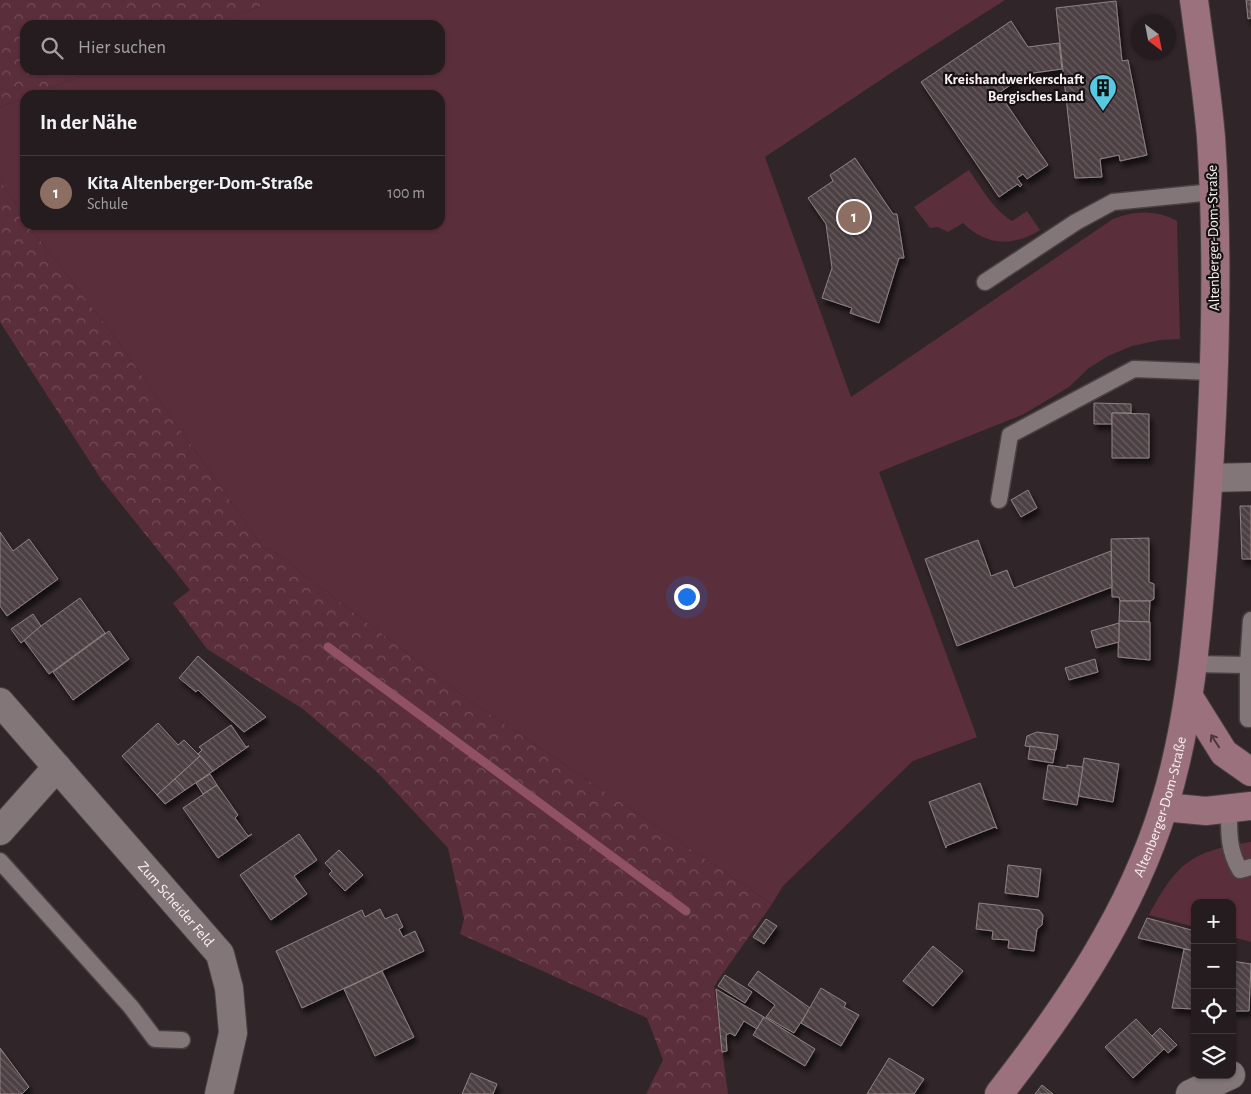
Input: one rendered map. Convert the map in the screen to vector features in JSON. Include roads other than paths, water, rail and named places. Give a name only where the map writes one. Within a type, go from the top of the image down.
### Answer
[{"type":"main road","name":"Altenberger-Dom-Straße","points":[[999,1094],[1044,1035],[1095,958],[1148,852],[1164,807],[1182,735],[1192,664],[1209,478],[1213,372],[1213,192],[1210,135],[1194,0]]},
{"type":"main road","points":[[1188,697],[1224,754],[1251,772]]},
{"type":"main road","points":[[1164,807],[1206,811],[1240,808]]},
{"type":"street","points":[[1209,478],[1251,477]]},
{"type":"street","name":"Zum Scheider Feld","points":[[0,702],[220,954],[229,988],[233,1033],[219,1094]]},
{"type":"street","points":[[0,830],[57,767]]},
{"type":"street","points":[[1236,1073],[1251,1066]]},
{"type":"street","points":[[1190,1094],[1223,1079]]},
{"type":"lane","points":[[985,282],[1076,222],[1113,202],[1213,192]]},
{"type":"lane","points":[[999,500],[1010,435],[1134,369],[1213,372]]},
{"type":"lane","points":[[1248,719],[1248,665],[1251,620]]},
{"type":"lane","points":[[1192,664],[1248,665]]},
{"type":"lane","points":[[1240,808],[1228,840],[1233,858],[1240,870],[1251,867]]},
{"type":"lane","points":[[0,861],[131,1007],[155,1039],[182,1040]]},
{"type":"waterway","points":[[328,647],[686,911]]},
{"type":"place","name":"Kreishandwerkerschaft Bergisches Land","points":[[1103,112]]},
{"type":"place","name":"Kita Altenberger-Dom-Straße","points":[[854,217]]}]
